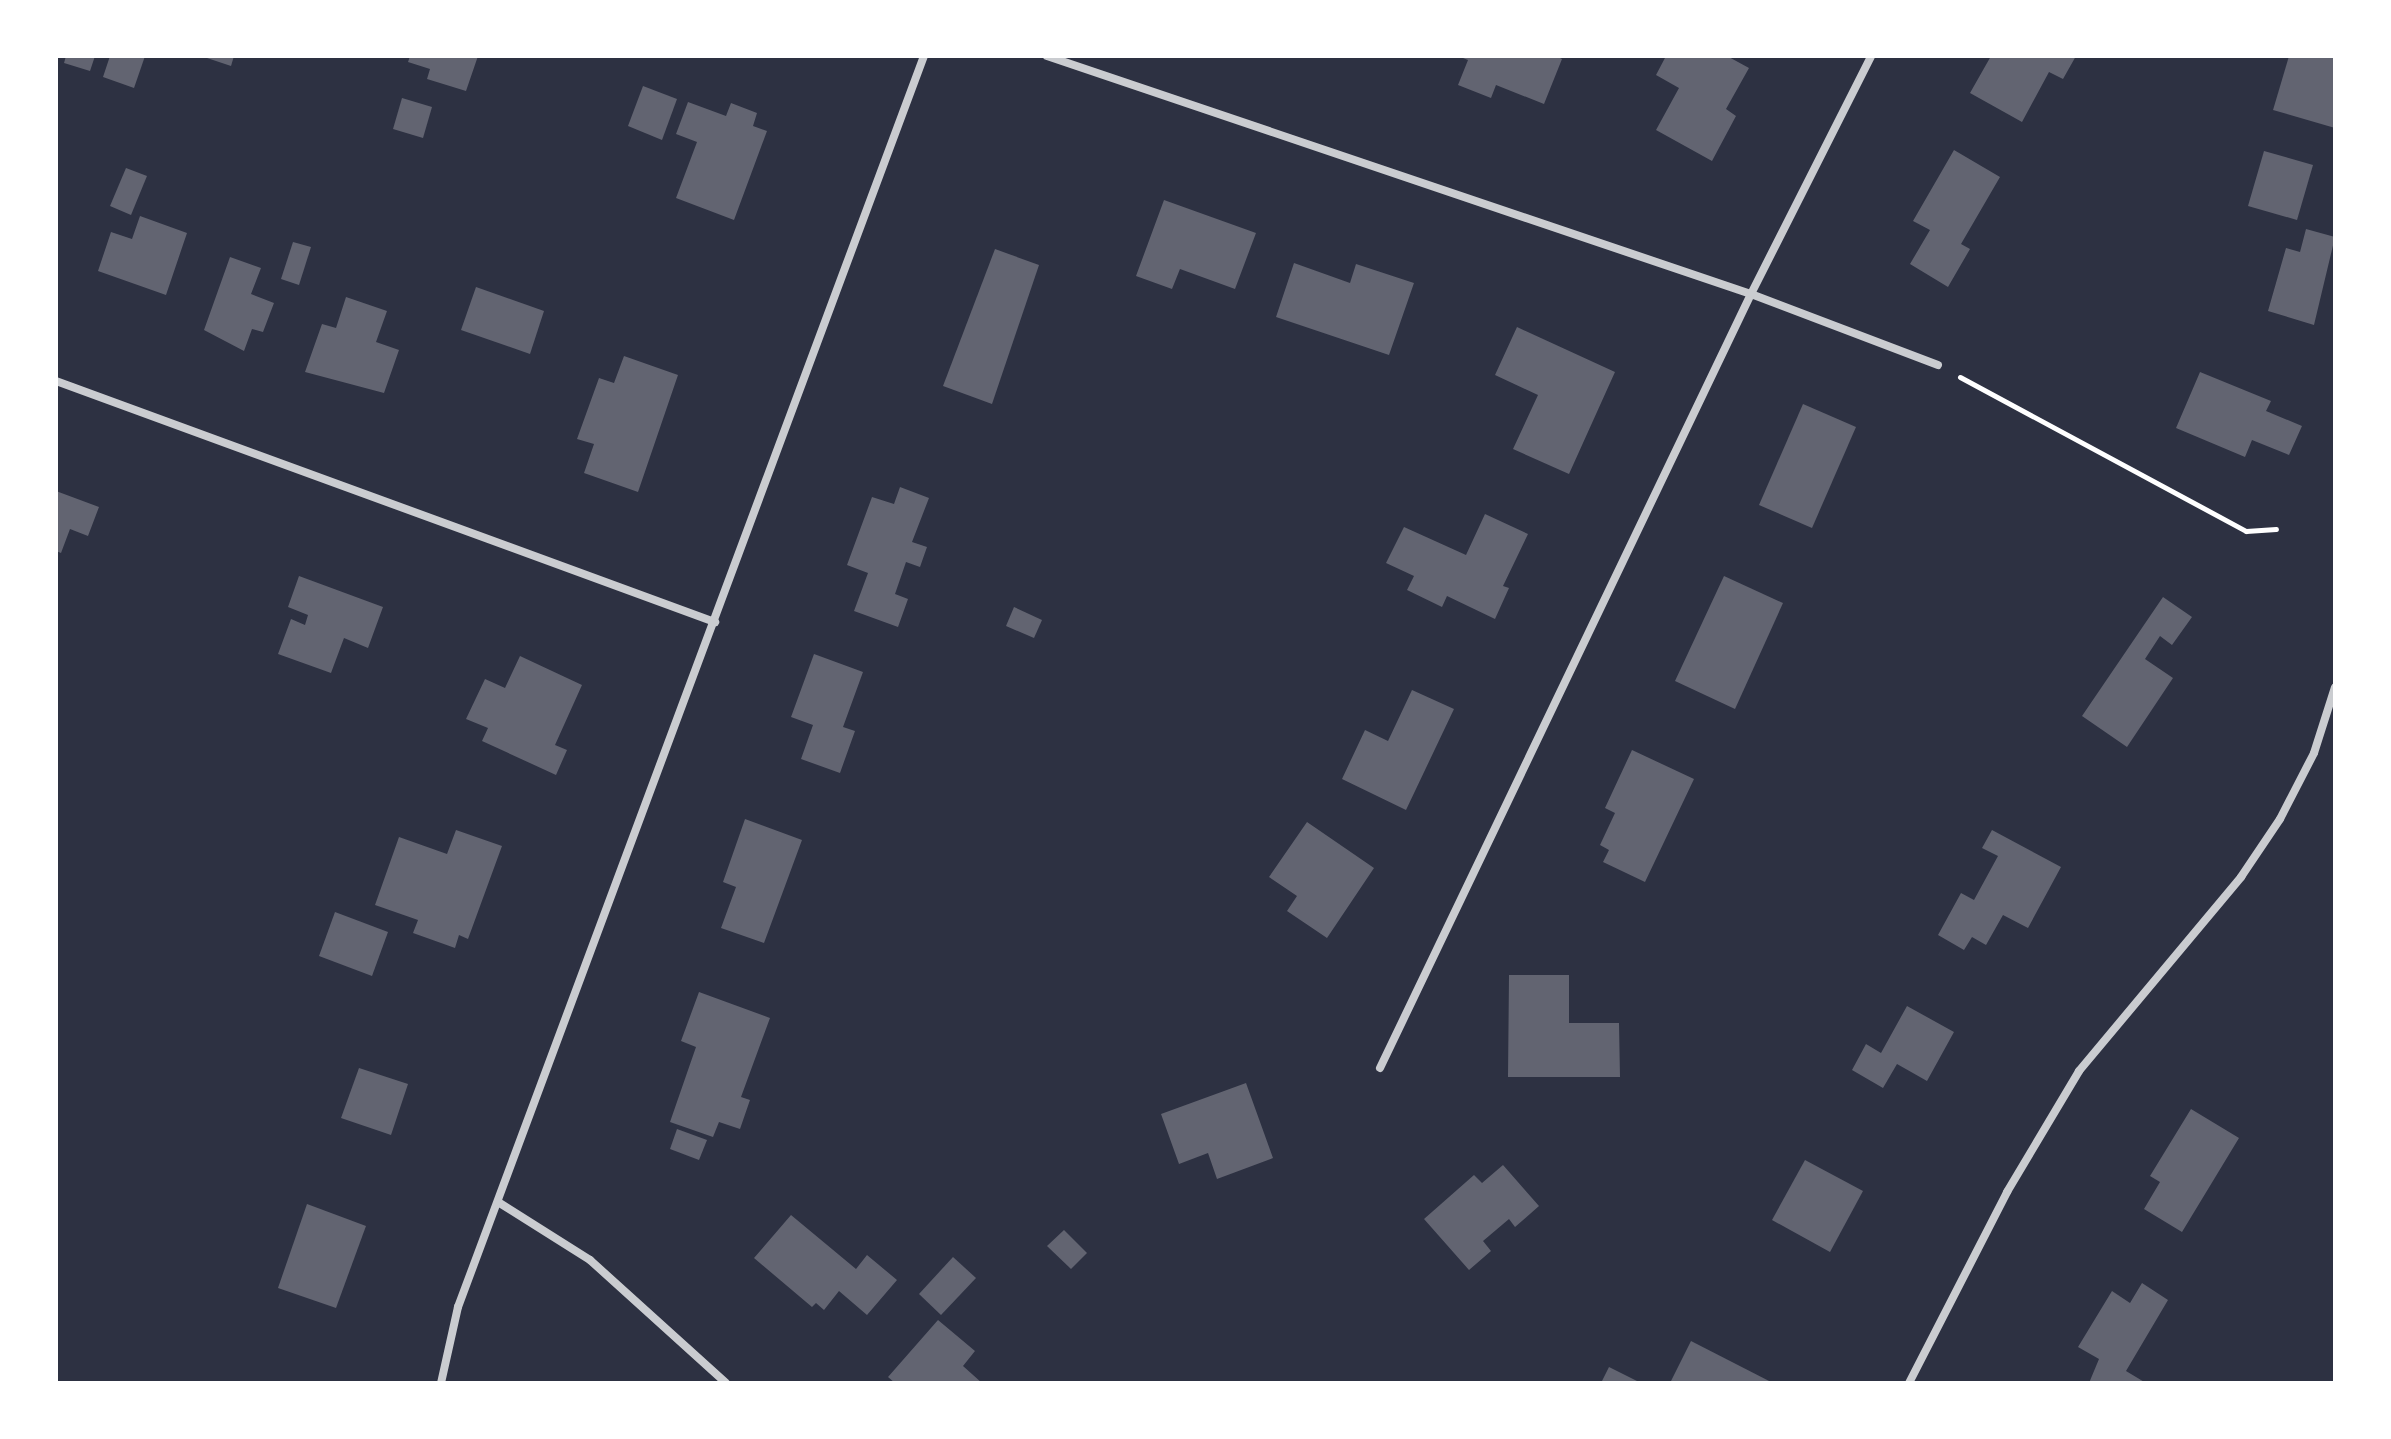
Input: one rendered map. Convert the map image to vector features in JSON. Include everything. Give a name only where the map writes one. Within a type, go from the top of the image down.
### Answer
[{"type":"street","points":[[441,1383],[458,1307],[924,56]]},
{"type":"street","points":[[1047,56],[1751,294],[1938,365]]},
{"type":"street","points":[[1380,1068],[1751,294],[1871,56]]},
{"type":"street","points":[[56,381],[715,622]]},
{"type":"street","points":[[1909,1383],[2007,1192],[2079,1071],[2241,877],[2280,819],[2314,753],[2335,687]]},
{"type":"street","points":[[498,1202],[578,1251],[726,1383]]},
{"type":"path","points":[[1938,365],[2246,531],[2276,529]]},
{"type":"building","points":[[66,56],[95,56],[90,71],[64,63]]},
{"type":"building","points":[[110,56],[145,56],[134,88],[103,77]]},
{"type":"building","points":[[201,56],[234,56],[231,66]]},
{"type":"building","points":[[410,56],[478,56],[466,91],[427,79],[430,69],[408,62]]},
{"type":"building","points":[[1458,56],[1556,56],[1562,59],[1544,104],[1496,85],[1491,98],[1458,85],[1468,60]]},
{"type":"building","points":[[1666,56],[1727,56],[1749,68],[1726,109],[1736,116],[1712,161],[1656,130],[1679,88],[1656,75]]},
{"type":"building","points":[[1991,56],[2076,56],[2063,79],[2049,72],[2022,122],[1970,93]]},
{"type":"building","points":[[2289,56],[2335,56],[2335,128],[2273,110]]},
{"type":"building","points":[[643,86],[677,99],[662,140],[628,126]]},
{"type":"building","points":[[402,98],[432,107],[423,138],[393,129]]},
{"type":"building","points":[[688,102],[726,116],[731,103],[757,113],[753,126],[767,131],[734,220],[676,198],[697,142],[676,134]]},
{"type":"building","points":[[1954,150],[2000,177],[1961,244],[1970,249],[1948,287],[1910,264],[1930,230],[1913,221]]},
{"type":"building","points":[[2264,151],[2313,165],[2297,220],[2248,206]]},
{"type":"building","points":[[126,168],[147,176],[131,215],[110,206]]},
{"type":"building","points":[[1164,200],[1256,233],[1235,289],[1180,269],[1172,289],[1136,276]]},
{"type":"building","points":[[140,216],[187,233],[166,295],[98,271],[111,232],[132,239]]},
{"type":"building","points":[[2306,229],[2335,237],[2314,325],[2268,311],[2286,248],[2300,252]]},
{"type":"building","points":[[293,242],[311,247],[299,285],[281,279]]},
{"type":"building","points":[[995,249],[1039,265],[992,404],[943,386]]},
{"type":"building","points":[[230,257],[261,268],[251,294],[274,303],[263,332],[252,329],[244,351],[204,330]]},
{"type":"building","points":[[1294,263],[1350,283],[1356,264],[1414,283],[1389,355],[1276,317]]},
{"type":"building","points":[[476,287],[544,311],[530,354],[461,330]]},
{"type":"building","points":[[346,297],[387,311],[376,342],[399,350],[384,393],[305,372],[322,324],[336,328]]},
{"type":"building","points":[[1517,327],[1615,372],[1569,474],[1513,449],[1538,395],[1495,375]]},
{"type":"building","points":[[624,356],[678,375],[638,492],[584,473],[594,444],[577,439],[599,378],[614,383]]},
{"type":"building","points":[[2200,372],[2271,401],[2266,411],[2302,426],[2289,455],[2252,440],[2245,457],[2176,428]]},
{"type":"building","points":[[1803,404],[1856,427],[1812,528],[1759,505]]},
{"type":"building","points":[[900,487],[929,498],[912,542],[927,547],[920,567],[906,562],[895,594],[908,599],[898,627],[854,611],[868,573],[847,565],[872,497],[894,504]]},
{"type":"building","points":[[56,491],[99,507],[88,536],[70,529],[61,553],[56,551]]},
{"type":"building","points":[[1485,514],[1528,534],[1503,586],[1509,588],[1495,619],[1447,596],[1442,607],[1407,590],[1414,576],[1386,563],[1404,527],[1466,555]]},
{"type":"building","points":[[299,576],[383,607],[368,648],[344,638],[331,673],[278,654],[291,619],[305,625],[308,615],[288,607]]},
{"type":"building","points":[[1724,576],[1783,603],[1735,709],[1675,681]]},
{"type":"building","points":[[2163,597],[2192,617],[2172,645],[2160,636],[2145,659],[2173,678],[2127,747],[2082,716]]},
{"type":"building","points":[[1014,607],[1042,620],[1034,638],[1006,626]]},
{"type":"building","points":[[814,654],[863,672],[843,727],[855,731],[840,773],[801,759],[813,725],[791,717]]},
{"type":"building","points":[[520,656],[582,685],[555,745],[567,750],[556,775],[482,741],[488,728],[466,719],[485,679],[505,688]]},
{"type":"building","points":[[1412,690],[1454,709],[1406,810],[1342,779],[1365,730],[1388,741]]},
{"type":"building","points":[[1632,750],[1694,779],[1645,882],[1603,862],[1609,850],[1600,845],[1615,813],[1605,808]]},
{"type":"building","points":[[745,819],[802,840],[764,943],[721,928],[736,887],[723,882]]},
{"type":"building","points":[[1307,822],[1374,868],[1327,938],[1287,911],[1297,896],[1269,877]]},
{"type":"building","points":[[456,830],[502,846],[468,939],[459,935],[455,948],[413,933],[418,920],[375,905],[399,837],[447,854]]},
{"type":"building","points":[[1992,830],[2061,867],[2028,928],[2003,915],[1986,945],[1972,937],[1964,950],[1938,935],[1961,893],[1974,900],[1998,856],[1982,848]]},
{"type":"building","points":[[335,912],[388,932],[372,976],[319,956]]},
{"type":"building","points":[[1509,975],[1569,975],[1569,1023],[1619,1023],[1620,1077],[1508,1077]]},
{"type":"building","points":[[699,992],[770,1018],[741,1097],[750,1100],[740,1129],[719,1122],[713,1137],[670,1122],[696,1047],[681,1041]]},
{"type":"building","points":[[1907,1006],[1954,1032],[1927,1081],[1897,1064],[1883,1088],[1852,1070],[1866,1044],[1881,1053]]},
{"type":"building","points":[[359,1068],[408,1084],[391,1135],[341,1118]]},
{"type":"building","points":[[1246,1083],[1273,1158],[1217,1179],[1208,1153],[1179,1164],[1161,1114]]},
{"type":"building","points":[[2191,1109],[2239,1138],[2182,1232],[2144,1209],[2160,1182],[2150,1176]]},
{"type":"building","points":[[677,1129],[707,1140],[699,1160],[670,1149]]},
{"type":"building","points":[[1805,1160],[1863,1191],[1830,1252],[1772,1220]]},
{"type":"building","points":[[1503,1165],[1539,1206],[1515,1227],[1509,1219],[1483,1241],[1491,1251],[1469,1270],[1424,1219],[1474,1175],[1482,1183]]},
{"type":"building","points":[[307,1204],[366,1226],[336,1308],[278,1288]]},
{"type":"building","points":[[791,1215],[856,1269],[867,1255],[897,1280],[867,1315],[839,1291],[824,1310],[816,1303],[812,1307],[754,1258]]},
{"type":"building","points":[[1064,1230],[1087,1253],[1071,1269],[1047,1246]]},
{"type":"building","points":[[953,1257],[976,1278],[941,1315],[919,1294]]},
{"type":"building","points":[[2142,1283],[2168,1300],[2126,1371],[2146,1383],[2089,1383],[2099,1359],[2078,1347],[2112,1291],[2130,1303]]},
{"type":"building","points":[[938,1320],[975,1351],[963,1366],[982,1383],[895,1383],[888,1377]]},
{"type":"building","points":[[1691,1341],[1773,1383],[1670,1383]]},
{"type":"building","points":[[1609,1367],[1641,1383],[1601,1383]]}]
